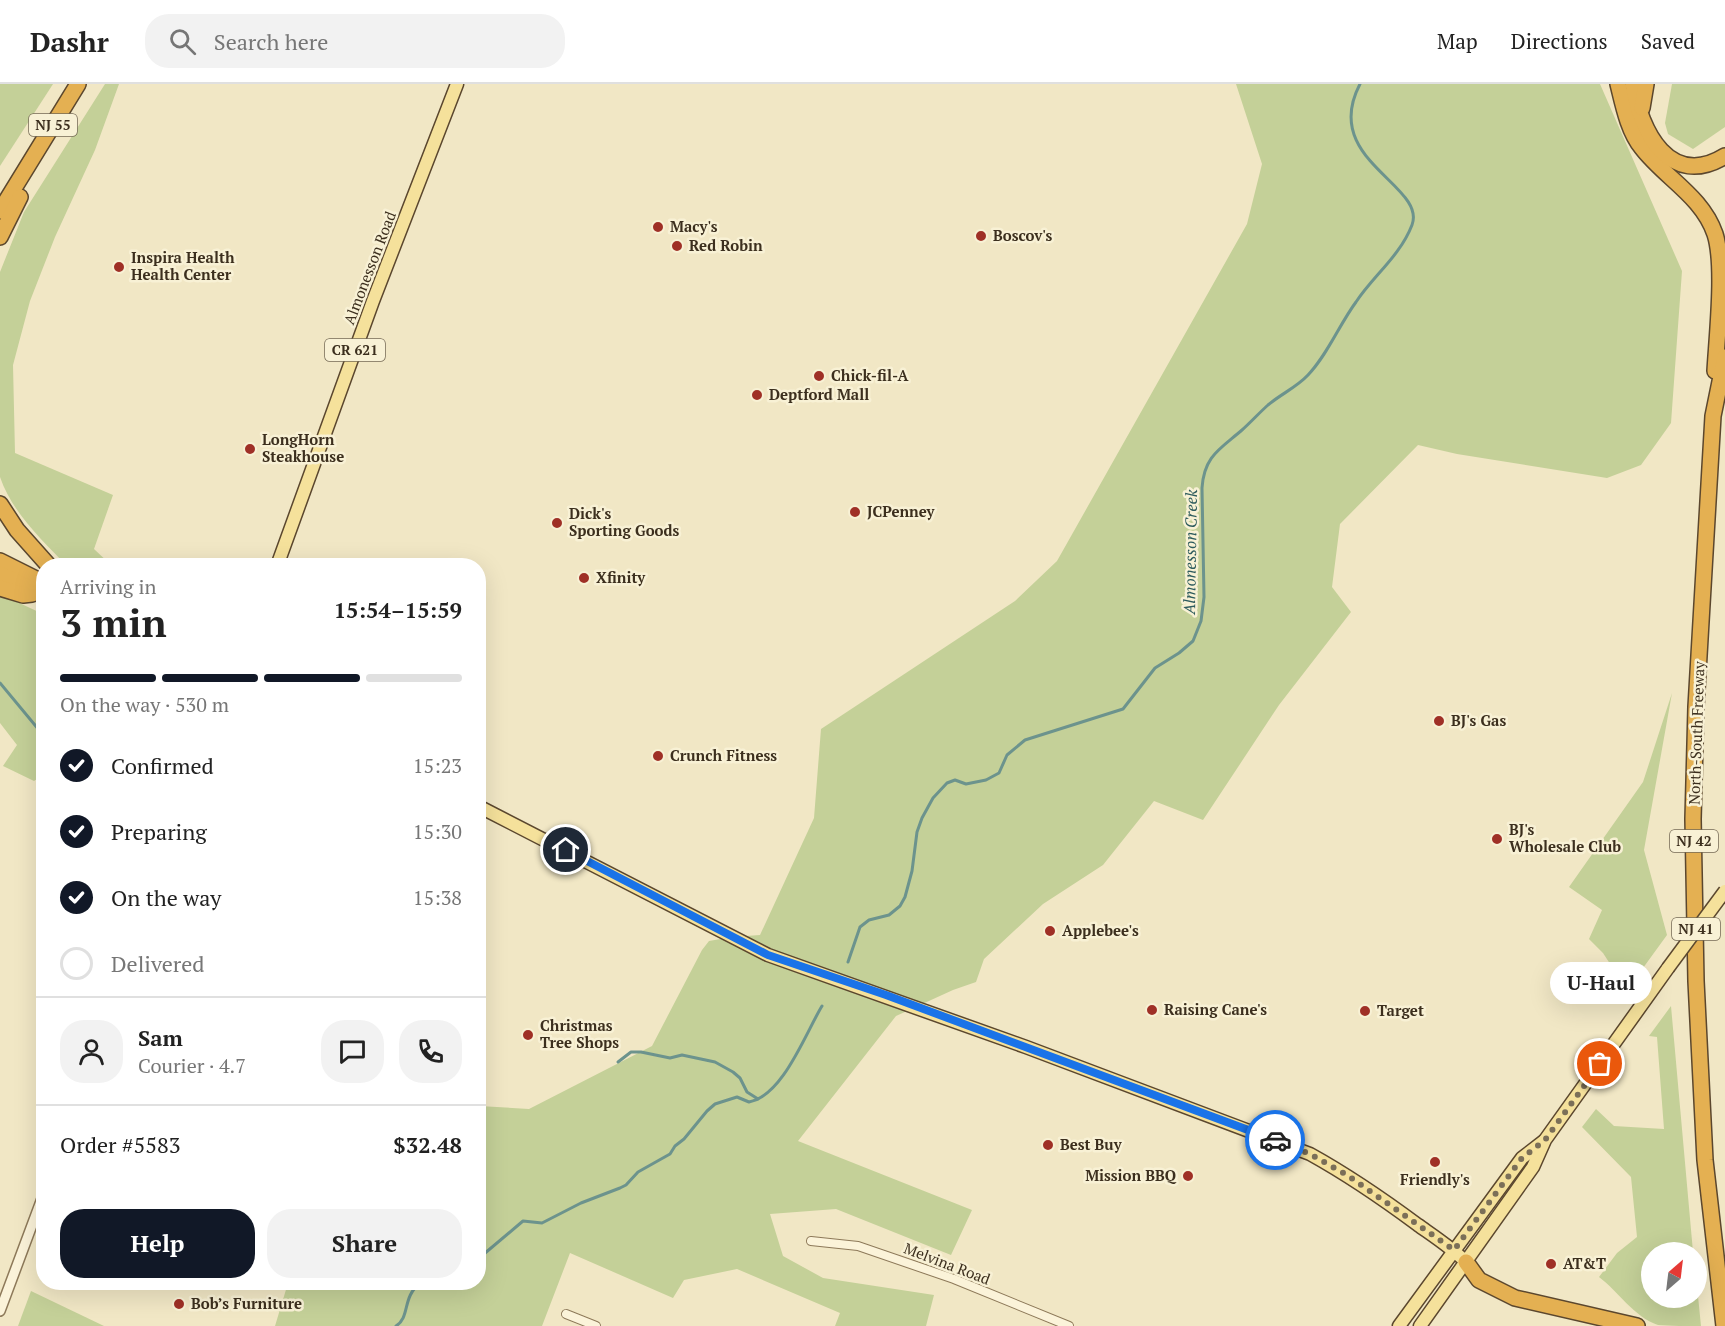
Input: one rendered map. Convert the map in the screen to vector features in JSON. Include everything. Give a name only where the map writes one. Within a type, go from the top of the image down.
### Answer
[{"type":"highway","name":"NJ 55","points":[[0,211],[78,84]]},
{"type":"highway","points":[[1617,84],[1631,127],[1641,148],[1696,202],[1716,236],[1720,278],[1713,416]]},
{"type":"highway","points":[[1633,84],[1641,114],[1651,137],[1667,158],[1693,167],[1705,166],[1725,156]]},
{"type":"highway","points":[[1641,114],[1646,84]]},
{"type":"highway","points":[[0,237],[26,186],[28,165]]},
{"type":"highway","name":"North-South Freeway","points":[[1724,1326],[1706,1160],[1696,981],[1694,865],[1696,706],[1713,416],[1725,357]]},
{"type":"highway","points":[[0,504],[17,530],[42,558]]},
{"type":"highway","points":[[0,561],[36,586]]},
{"type":"highway","points":[[0,574],[36,588]]},
{"type":"highway","points":[[0,588],[23,595],[36,592]]},
{"type":"highway","points":[[1466,1262],[1479,1280],[1515,1298],[1636,1326]]},
{"type":"main road","name":"Almonesson Road","points":[[279,558],[373,301],[457,84]]},
{"type":"main road","points":[[486,810],[768,955],[983,1031],[1310,1154],[1356,1180],[1454,1250],[1466,1262]]},
{"type":"main road","name":"NJ 41","points":[[1420,1326],[1533,1167],[1545,1140],[1725,891]]},
{"type":"main road","name":"NJ 41","points":[[1400,1326],[1522,1158],[1545,1140]]},
{"type":"street","points":[[0,1311],[36,1214]]},
{"type":"street","name":"Melvina Road","points":[[811,1241],[858,1246],[954,1279],[1069,1326]]},
{"type":"street","points":[[566,1314],[597,1326]]},
{"type":"green space","points":[[0,84],[53,84],[0,166]]},
{"type":"green space","points":[[105,84],[119,84],[95,150],[55,237],[30,301],[13,365],[15,453],[113,495],[94,549],[104,558],[59,558],[20,513],[5,490],[0,477],[0,272],[24,212]]},
{"type":"green space","points":[[1236,84],[1600,84],[1682,271],[1671,423],[1641,465],[1607,478],[1457,454],[1418,445],[1340,524],[1332,587],[1351,612],[1279,705],[1203,820],[1154,801],[1103,865],[1043,904],[984,959],[976,982],[896,1016],[798,1141],[972,1210],[951,1255],[836,1209],[770,1214],[783,1256],[823,1278],[934,1295],[926,1326],[835,1326],[840,1313],[737,1269],[684,1280],[673,1298],[570,1253],[542,1326],[275,1326],[286,1290],[486,1290],[486,1106],[529,1109],[652,1046],[702,950],[709,941],[760,935],[814,818],[821,729],[1015,601],[1057,561],[1247,224],[1262,164]]},
{"type":"green space","points":[[1672,84],[1725,84],[1725,127],[1693,149],[1668,134],[1665,123]]},
{"type":"green space","points":[[0,594],[36,611],[36,780],[34,781],[3,766],[17,745],[0,723]]},
{"type":"green space","points":[[1672,693],[1644,850],[1667,935],[1627,990],[1603,953],[1589,939],[1602,910],[1569,887],[1643,782]]},
{"type":"green space","points":[[1671,1006],[1692,1242],[1641,1242],[1641,1308],[1699,1308],[1701,1326],[1658,1325],[1649,1321],[1599,1277],[1617,1253],[1637,1237],[1631,1177],[1582,1127],[1596,1109],[1614,1126],[1664,1129],[1657,1037],[1649,1036]]},
{"type":"green space","points":[[31,1291],[104,1326],[18,1326]]},
{"type":"waterway","name":"Almonesson Creek","points":[[848,962],[860,927],[869,920],[889,915],[900,906],[905,897],[912,871],[917,832],[922,818],[933,798],[947,783],[955,780],[966,784],[986,780],[999,773],[1007,755],[1025,740],[1123,709],[1155,668],[1193,641],[1201,621],[1204,597],[1202,488],[1206,468],[1220,448],[1315,367],[1363,292],[1401,246],[1412,225],[1412,211],[1405,197],[1363,151],[1353,132],[1351,110],[1360,84]]},
{"type":"waterway","points":[[0,683],[36,726]]},
{"type":"waterway","name":"Almonesson Creek","points":[[486,1252],[523,1221],[542,1223],[581,1203],[626,1185],[638,1172],[670,1154],[715,1104],[737,1097],[749,1102],[761,1097],[783,1076],[822,1006]]},
{"type":"waterway","points":[[618,1062],[631,1052],[670,1058],[682,1055],[715,1062],[740,1078],[747,1092],[758,1099]]},
{"type":"waterway","name":"Almonesson Creek","points":[[396,1326],[401,1322],[414,1290]]},
{"type":"way so far","points":[[1275,1140],[1310,1154],[1347,1175],[1454,1250],[1522,1158],[1545,1140],[1600,1064]]},
{"type":"place","name":"Macy's","points":[[658,227]]},
{"type":"place","name":"Boscov's","points":[[981,236]]},
{"type":"place","name":"Red Robin","points":[[677,246]]},
{"type":"place","name":"Inspira Health Health Center","points":[[119,267]]},
{"type":"place","name":"Chick-fil-A","points":[[819,376]]},
{"type":"place","name":"Deptford Mall","points":[[757,395]]},
{"type":"place","name":"LongHorn Steakhouse","points":[[250,449]]},
{"type":"place","name":"JCPenney","points":[[855,512]]},
{"type":"place","name":"Dick's Sporting Goods","points":[[557,523]]},
{"type":"place","name":"Xfinity","points":[[584,578]]},
{"type":"place","name":"BJ's Gas","points":[[1439,721]]},
{"type":"place","name":"Crunch Fitness","points":[[658,756]]},
{"type":"place","name":"BJ's Wholesale Club","points":[[1497,839]]},
{"type":"place","name":"Applebee's","points":[[1050,931]]},
{"type":"place","name":"Raising Cane's","points":[[1152,1010]]},
{"type":"place","name":"Target","points":[[1365,1011]]},
{"type":"place","name":"Christmas Tree Shops","points":[[528,1035]]},
{"type":"place","name":"U-Haul","points":[[1600,1064]]},
{"type":"place","name":"Best Buy","points":[[1048,1145]]},
{"type":"place","name":"Friendly's","points":[[1435,1162]]},
{"type":"place","name":"Mission BBQ","points":[[1188,1176]]},
{"type":"place","name":"AT&T","points":[[1551,1264]]},
{"type":"place","name":"Bob’s Furniture","points":[[179,1304]]},
{"type":"route","points":[[566,850],[768,955],[886,995],[1275,1140]]}]
